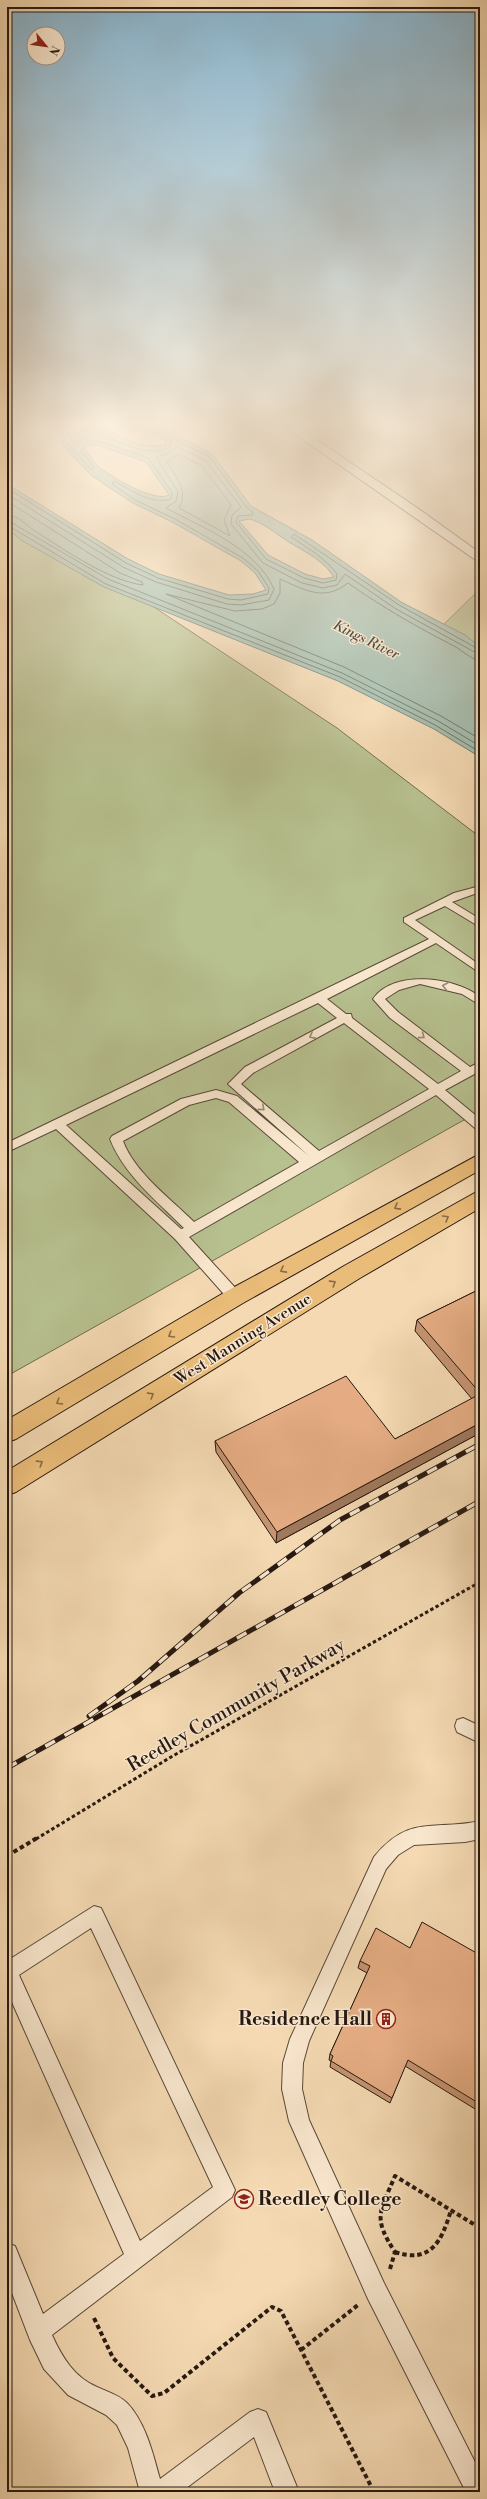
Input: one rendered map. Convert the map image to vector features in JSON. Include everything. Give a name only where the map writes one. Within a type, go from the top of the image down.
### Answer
[{"type":"main road","points":[[7,1432],[235,1297],[480,1161]]},
{"type":"main road","name":"West Manning Avenue","points":[[7,1484],[352,1272],[480,1198]]},
{"type":"street","points":[[450,537],[480,559]]},
{"type":"lane","points":[[480,889],[446,902],[408,920],[480,970]]},
{"type":"lane","points":[[446,902],[480,924]]},
{"type":"lane","points":[[7,1148],[319,998],[437,939]]},
{"type":"lane","points":[[468,1072],[394,1015],[378,999],[395,987],[420,981],[466,991],[480,1002]]},
{"type":"lane","points":[[319,998],[347,1017],[480,1126]]},
{"type":"lane","points":[[313,1160],[234,1084],[249,1070],[347,1017]]},
{"type":"lane","points":[[180,1236],[480,1066]]},
{"type":"lane","points":[[193,1229],[132,1166],[118,1149],[116,1139],[186,1102],[202,1096],[216,1094],[233,1099],[313,1160]]},
{"type":"lane","points":[[58,1124],[180,1236],[235,1297]]},
{"type":"lane","points":[[464,1726],[480,1735]]},
{"type":"lane","points":[[478,2492],[376,2291],[299,2121],[292,2089],[293,2064],[300,2039],[380,1863],[390,1848],[404,1838],[419,1834],[466,1834],[480,1830]]},
{"type":"lane","points":[[38,2332],[225,2190],[94,1915],[7,1972],[136,2257]]},
{"type":"lane","points":[[7,2254],[38,2332],[52,2361],[63,2377],[79,2390],[105,2401],[118,2410],[130,2425],[152,2492]]},
{"type":"lane","points":[[162,2492],[258,2420],[287,2492]]},
{"type":"path","name":"Reedley Community Parkway","points":[[7,1856],[171,1757],[480,1582]]},
{"type":"path","points":[[451,2210],[445,2232],[428,2252],[416,2256],[395,2252],[382,2232],[379,2216],[395,2176],[451,2210],[480,2228]]},
{"type":"path","points":[[301,2350],[376,2291],[388,2276],[395,2252]]},
{"type":"path","points":[[86,2296],[108,2351],[122,2368],[136,2379],[152,2396],[164,2394],[272,2307],[281,2311],[374,2492]]},
{"type":"green space","points":[[7,537],[47,537],[337,728],[480,837],[480,1111],[7,1376]]},
{"type":"green space","points":[[480,589],[480,653],[438,630]]},
{"type":"water","name":"Kings River","points":[[17,537],[92,537],[128,559],[159,574],[229,595],[253,594],[266,590],[255,573],[241,561],[198,537],[252,537],[268,555],[305,574],[323,579],[334,577],[316,558],[281,537],[306,537],[401,602],[465,635],[480,647],[480,757],[434,729],[338,681],[104,587]]},
{"type":"building","points":[[480,1289],[480,1393],[417,1320]]},
{"type":"building","points":[[346,1376],[395,1439],[480,1394],[480,1423],[277,1532],[215,1441]]},
{"type":"building","name":"Residence Hall","points":[[422,1922],[480,1955],[480,2104],[408,2060],[392,2098],[331,2061],[333,2056],[330,2054],[370,1966],[360,1961],[376,1928],[410,1948]]},
{"type":"railway","points":[[89,1716],[138,1681],[239,1593],[340,1520],[480,1444]]},
{"type":"railway","points":[[7,1768],[480,1501]]},
{"type":"place","name":"Residence Hall","points":[[386,2019]]},
{"type":"place","name":"Reedley College","points":[[244,2199]]}]
